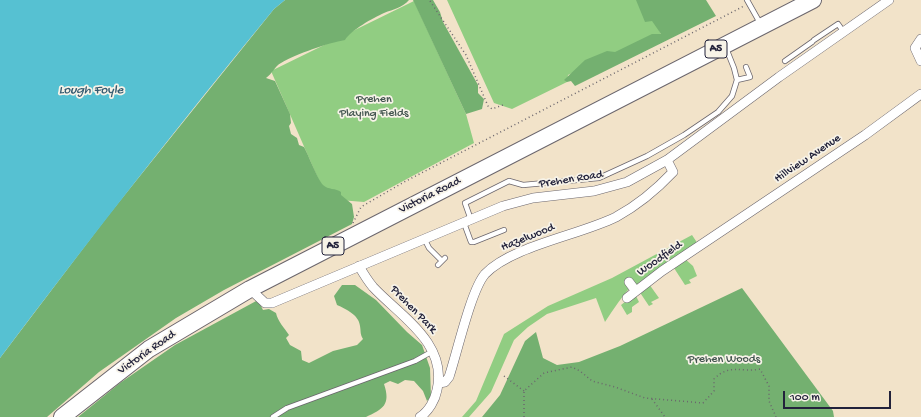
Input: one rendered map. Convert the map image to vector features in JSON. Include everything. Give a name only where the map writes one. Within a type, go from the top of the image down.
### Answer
[{"type":"highway","name":"Victoria Road","points":[[62,417],[149,349],[250,289],[813,0]]},
{"type":"street","name":"Prehen Road","points":[[250,289],[265,303],[272,303],[503,206],[533,198],[594,191],[627,182],[667,160],[793,61],[825,38],[843,31],[889,0]]},
{"type":"street","points":[[921,39],[915,48],[921,61]]},
{"type":"street","name":"Hillview Avenue","points":[[707,242],[921,94]]},
{"type":"street","name":"Hazelwood","points":[[439,383],[445,382],[449,377],[476,291],[485,274],[508,258],[615,217],[638,204],[658,188],[673,172],[667,160]]},
{"type":"street","name":"Woodfield","points":[[627,298],[635,290],[707,242]]},
{"type":"street","name":"Prehen Park","points":[[359,266],[372,286],[422,335],[433,351],[438,362],[439,383],[435,398],[425,414],[420,417]]},
{"type":"street","points":[[629,282],[635,290]]},
{"type":"lane","points":[[748,2],[762,26]]},
{"type":"lane","points":[[810,49],[813,41],[825,38]]},
{"type":"lane","points":[[504,230],[471,242],[465,203],[509,182],[523,185],[599,178],[648,156],[718,112],[732,96],[737,80],[734,68],[724,45]]},
{"type":"lane","points":[[785,61],[793,61]]},
{"type":"lane","points":[[737,80],[750,77],[746,68]]},
{"type":"lane","points":[[425,240],[428,248],[442,261]]},
{"type":"lane","points":[[273,417],[287,408],[415,361],[433,351]]},
{"type":"path","points":[[430,1],[466,54],[488,106],[492,109],[503,105]]},
{"type":"path","points":[[353,224],[361,207],[406,181],[748,2]]},
{"type":"path","points":[[524,417],[524,391],[544,373],[572,367],[580,371],[592,381],[652,399],[675,399],[703,403],[714,391],[714,379],[722,371],[734,369],[751,371],[760,369],[769,386],[769,401],[776,417]]},
{"type":"path","points":[[504,376],[524,391]]},
{"type":"path","points":[[652,399],[664,417]]},
{"type":"green space","points":[[285,0],[409,0],[401,7],[374,18],[352,32],[345,40],[312,49],[281,63],[266,78],[275,81],[290,114],[291,123],[289,126],[291,134],[297,138],[299,145],[304,147],[323,185],[341,192],[341,195],[352,204],[354,217],[352,224],[224,290],[176,318],[99,372],[47,417],[0,417],[0,358],[107,217],[274,9]]},
{"type":"green space","points":[[413,0],[433,0],[440,12],[443,22],[478,85],[478,93],[484,99],[482,109],[466,114]]},
{"type":"green space","points":[[447,0],[644,0],[661,34],[568,75],[567,82],[512,109],[494,103]]},
{"type":"green space","points":[[636,0],[706,0],[716,16],[575,86],[571,81],[567,82],[564,80],[585,60],[607,51],[615,52],[652,34],[661,34],[652,21],[645,22]]},
{"type":"green space","name":"Prehen Playing Fields","points":[[414,1],[466,114],[474,143],[364,202],[327,199],[271,71]]},
{"type":"green space","points":[[692,235],[698,244],[638,285],[634,283],[605,322],[596,298],[547,314],[528,327],[514,340],[491,392],[469,417],[462,417],[476,401],[504,334],[548,306],[612,278]]},
{"type":"green space","points":[[685,259],[693,266],[697,276],[689,280],[691,283],[685,285],[674,268]]},
{"type":"green space","points":[[649,284],[659,298],[651,302],[653,304],[649,306],[639,291]]},
{"type":"green space","points":[[342,285],[355,285],[376,300],[422,345],[430,368],[431,397],[427,401],[423,391],[414,381],[405,380],[398,384],[390,381],[384,384],[387,397],[386,402],[381,409],[366,417],[78,417],[120,383],[175,345],[258,300],[263,310],[269,309],[276,313],[289,335],[286,338],[290,345],[301,351],[302,360],[309,363],[333,351],[357,345],[363,339],[359,322],[352,313],[337,305],[334,296]]},
{"type":"green space","name":"Prehen Woods","points":[[742,288],[833,411],[834,417],[482,417],[500,395],[525,341],[536,332],[543,358],[557,365],[579,362],[620,346]]},
{"type":"green space","points":[[635,294],[639,302],[632,307],[632,312],[627,315],[621,305]]},
{"type":"water","name":"Lough Foyle","points":[[0,0],[285,0],[274,9],[169,138],[0,358]]}]
